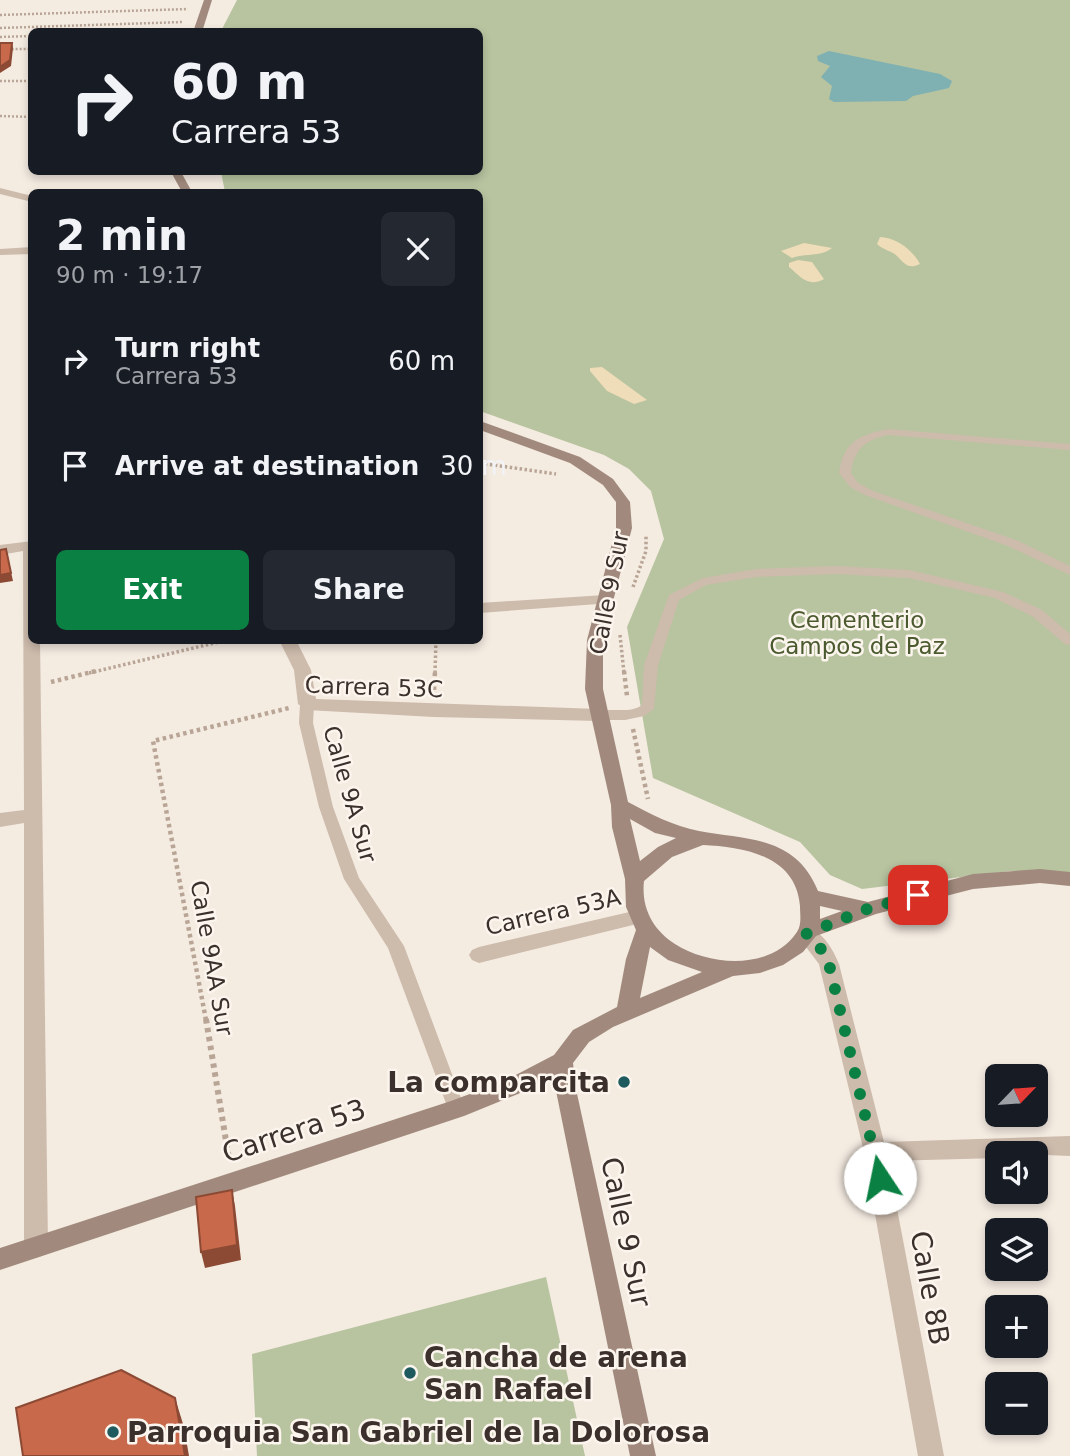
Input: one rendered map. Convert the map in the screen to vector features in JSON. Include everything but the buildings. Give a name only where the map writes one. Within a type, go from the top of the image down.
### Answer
[{"type":"main road","points":[[198,28],[208,0]]},
{"type":"main road","name":"Calle 9 Sur","points":[[483,426],[575,460],[608,482],[623,502],[624,528],[595,640],[598,715],[620,805],[621,827],[635,879]]},
{"type":"main road","points":[[620,805],[662,828],[703,838],[747,842],[781,857],[800,875],[811,897],[807,932],[798,945],[772,962],[730,969],[709,967],[681,957],[658,943],[642,924]]},
{"type":"main road","points":[[627,1013],[642,924],[633,887],[635,879],[659,854],[673,845],[703,838]]},
{"type":"main road","points":[[807,932],[867,909],[943,889],[1004,877],[1056,876],[1070,879]]},
{"type":"main road","points":[[811,897],[867,909]]},
{"type":"main road","name":"Carrera 53","points":[[0,1259],[456,1109],[510,1088],[562,1061],[581,1036],[627,1013],[730,969]]},
{"type":"main road","name":"Calle 9 Sur","points":[[562,1061],[565,1089],[643,1456]]},
{"type":"street","points":[[0,191],[28,198]]},
{"type":"street","points":[[0,253],[28,250]]},
{"type":"street","points":[[0,550],[28,545]]},
{"type":"street","points":[[483,608],[605,600]]},
{"type":"street","points":[[31,644],[36,1247]]},
{"type":"street","name":"Calle 9A Sur","points":[[289,644],[305,672],[307,704]]},
{"type":"street","name":"Carrera 53C","points":[[307,704],[434,711],[598,715]]},
{"type":"street","points":[[0,820],[31,816]]},
{"type":"street","name":"Carrera 53A","points":[[479,955],[642,924]]},
{"type":"street","name":"Calle 8B","points":[[807,932],[824,952],[829,964],[875,1152],[931,1456]]},
{"type":"street","points":[[875,1152],[1070,1146]]},
{"type":"lane","points":[[1070,447],[888,432],[869,436],[854,444],[846,457],[845,473],[854,485],[869,493],[1012,543],[1058,562],[1070,571]]},
{"type":"lane","points":[[598,715],[636,715],[645,712],[649,706],[651,665],[673,598],[703,583],[756,573],[836,570],[909,574],[999,595],[1037,612],[1070,641]]},
{"type":"lane","name":"Calle 9A Sur","points":[[307,704],[306,723],[326,807],[352,878],[396,946],[456,1109]]},
{"type":"path","points":[[0,15],[189,9]]},
{"type":"path","points":[[0,28],[183,22]]},
{"type":"path","points":[[0,37],[28,37]]},
{"type":"path","points":[[0,58],[6,58],[13,49],[28,49]]},
{"type":"path","points":[[0,81],[28,81]]},
{"type":"path","points":[[0,116],[28,117]]},
{"type":"path","points":[[483,463],[558,474]]},
{"type":"path","points":[[31,687],[210,644]]},
{"type":"path","points":[[434,711],[436,644]]},
{"type":"path","name":"Carrera 53C","points":[[153,741],[307,704]]},
{"type":"path","name":"Calle 9AA Sur","points":[[153,741],[194,948],[233,1182]]},
{"type":"green space","name":"Cementerio Campos de Paz","points":[[237,0],[1070,0],[1070,877],[1011,871],[862,889],[830,875],[800,842],[653,778],[627,627],[664,539],[651,491],[629,469],[604,455],[483,412],[483,189],[224,189],[222,175],[483,175],[483,28],[223,28]]},
{"type":"green space","name":"Cancha de arena San Rafael","points":[[546,1277],[585,1456],[257,1456],[252,1354]]},
{"type":"sand","points":[[880,237],[903,245],[920,264],[907,265],[895,254],[877,244]]},
{"type":"sand","points":[[804,243],[832,248],[823,253],[792,258],[781,251]]},
{"type":"sand","points":[[798,260],[812,262],[824,279],[809,282],[801,277],[789,267],[789,263]]},
{"type":"sand","points":[[602,367],[647,400],[634,404],[607,391],[590,371],[590,368]]},
{"type":"water","points":[[829,51],[940,74],[952,81],[949,88],[913,96],[906,101],[834,102],[829,99],[832,86],[821,77],[830,66],[818,61],[817,56]]},
{"type":"place","name":"La comparcita","points":[[624,1082]]},
{"type":"place","name":"Cancha de arena San Rafael","points":[[410,1373]]},
{"type":"place","name":"Parroquia San Gabriel de la Dolorosa","points":[[113,1432]]},
{"type":"route","points":[[880,1178],[829,964],[824,952],[806,934],[867,909],[918,895]]}]
